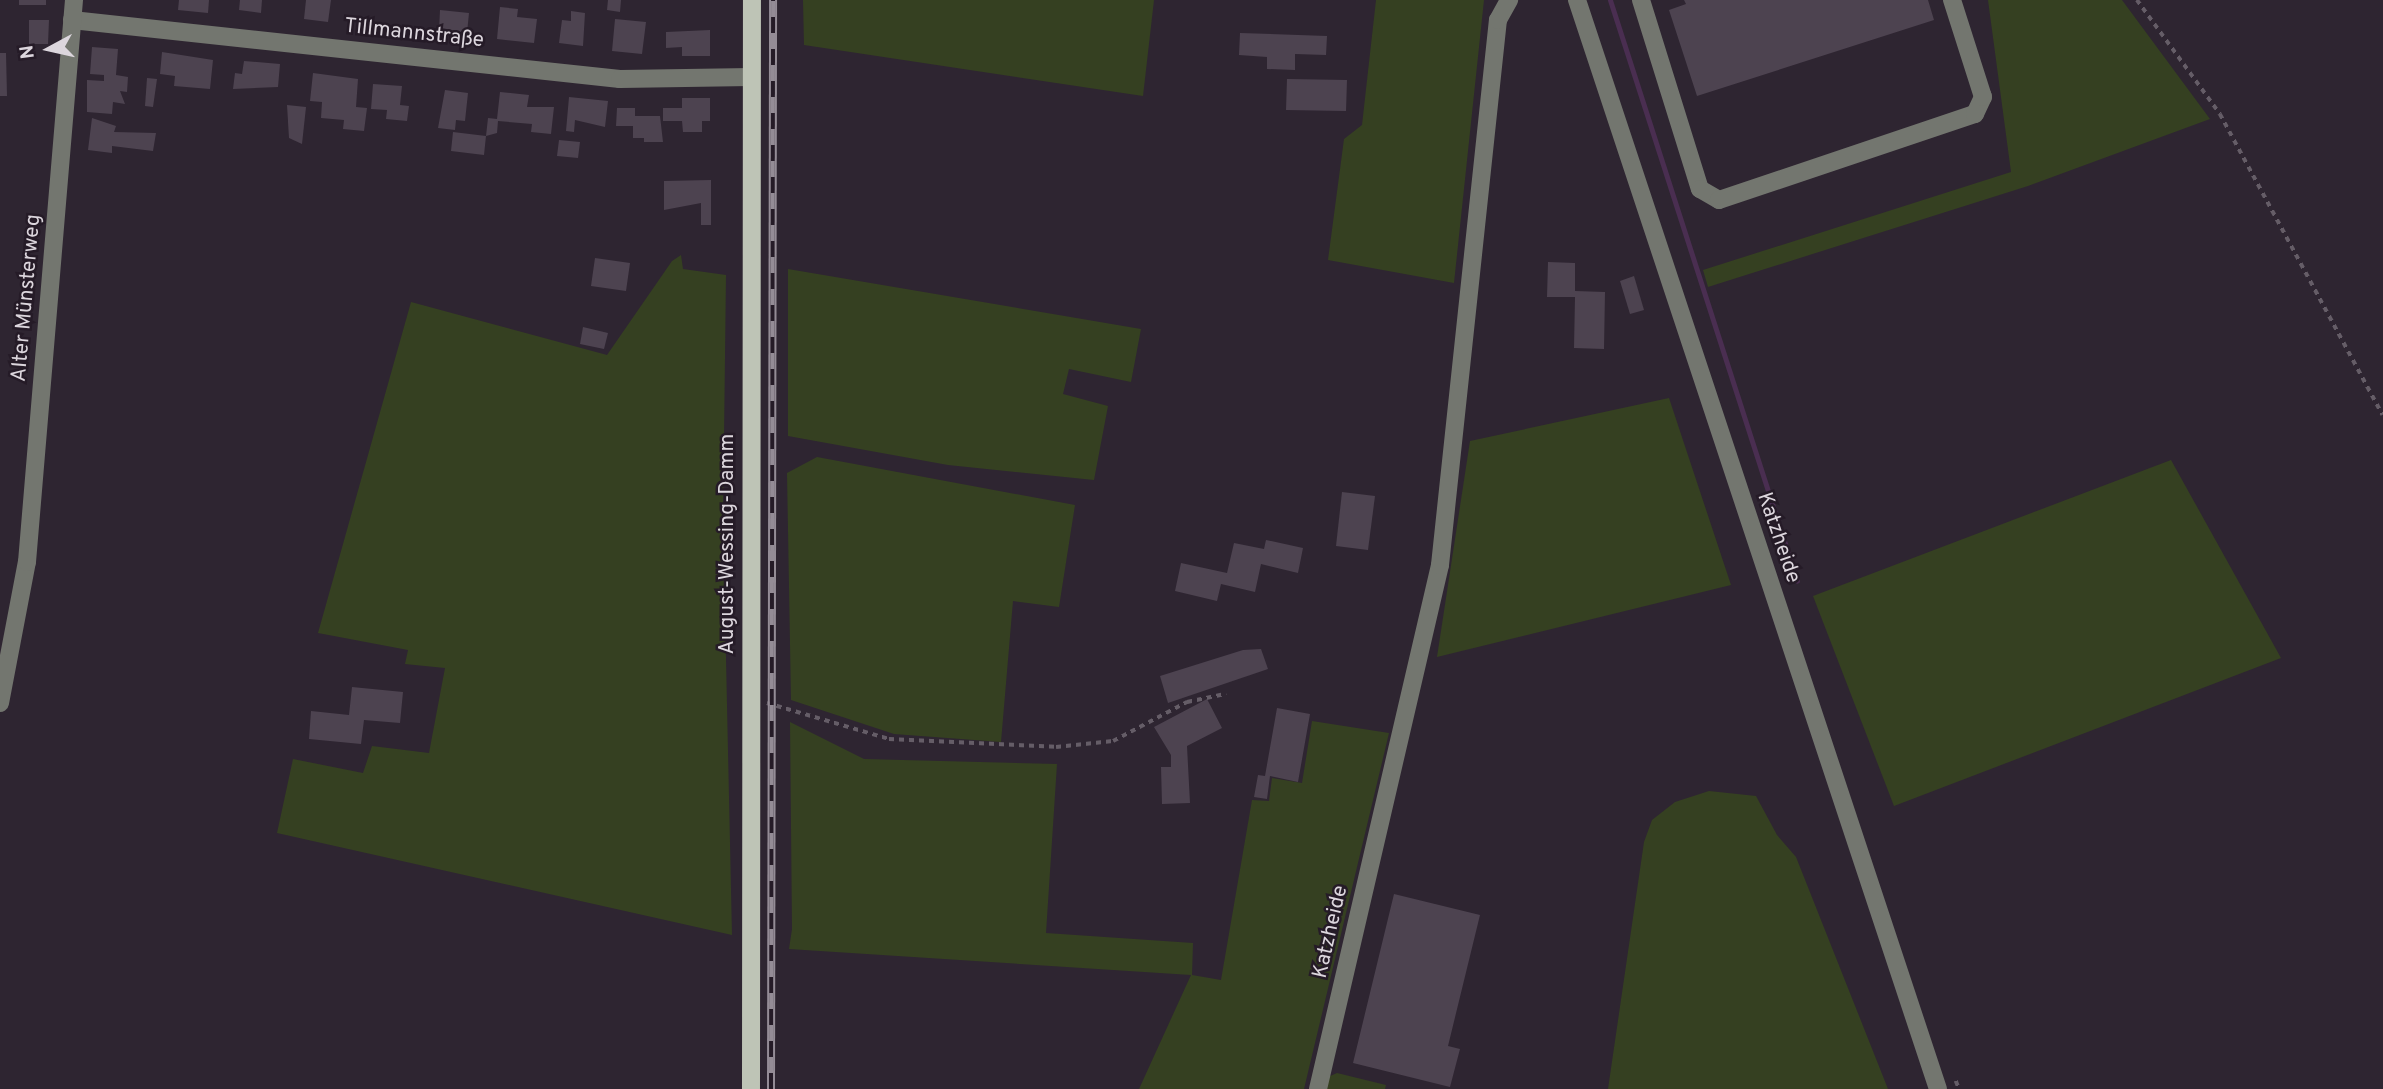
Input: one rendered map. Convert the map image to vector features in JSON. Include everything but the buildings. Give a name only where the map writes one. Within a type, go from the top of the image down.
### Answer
[{"type":"main road","name":"August-Wessing-Damm","points":[[751,1089],[752,0]]},
{"type":"street","name":"Alter Münsterweg","points":[[0,703],[27,562],[74,0]]},
{"type":"street","name":"Katzheide","points":[[1318,1089],[1440,565],[1498,20],[1509,0]]},
{"type":"street","name":"Katzheide","points":[[1577,0],[1938,1089]]},
{"type":"street","points":[[1641,0],[1700,189],[1718,200],[1975,114],[1983,97],[1952,0]]},
{"type":"street","name":"Tillmannstraße","points":[[72,20],[620,79],[751,77]]},
{"type":"path","points":[[2137,0],[2220,114],[2383,415]]},
{"type":"path","points":[[782,705],[889,738],[1056,747],[1113,741],[1187,702],[1226,694]]},
{"type":"green space","points":[[803,0],[1154,0],[1143,96],[804,45]]},
{"type":"green space","points":[[1376,0],[1484,0],[1454,283],[1328,260],[1344,139],[1362,125]]},
{"type":"green space","points":[[1988,0],[2122,0],[2210,119],[2028,186],[1708,287],[1703,270],[2011,172]]},
{"type":"green space","points":[[681,255],[683,269],[726,275],[723,520],[732,935],[277,833],[293,759],[363,773],[372,746],[429,753],[445,668],[405,664],[408,650],[318,633],[411,302],[607,355],[672,261]]},
{"type":"green space","points":[[788,269],[1141,329],[1131,382],[1069,369],[1063,394],[1108,406],[1094,480],[948,465],[788,436]]},
{"type":"green space","points":[[1669,398],[1731,585],[1437,657],[1470,441]]},
{"type":"green space","points":[[817,457],[1075,505],[1059,607],[1013,601],[1001,742],[894,734],[791,700],[787,473]]},
{"type":"green space","points":[[2171,460],[2281,658],[1894,806],[1813,596]]},
{"type":"green space","points":[[1312,721],[1389,733],[1304,1089],[1139,1089],[1191,975],[789,949],[792,929],[790,722],[864,759],[1057,764],[1046,933],[1193,943],[1192,975],[1221,980],[1252,800],[1269,801],[1272,778],[1302,783]]},
{"type":"green space","points":[[1709,791],[1756,796],[1777,835],[1796,857],[1888,1089],[1608,1089],[1644,842],[1652,820],[1675,802]]},
{"type":"green space","points":[[1337,1073],[1386,1085],[1385,1089],[1325,1089],[1328,1077]]},
{"type":"waterway","points":[[1610,0],[1797,581]]},
{"type":"railway","points":[[771,1089],[773,0]]}]
